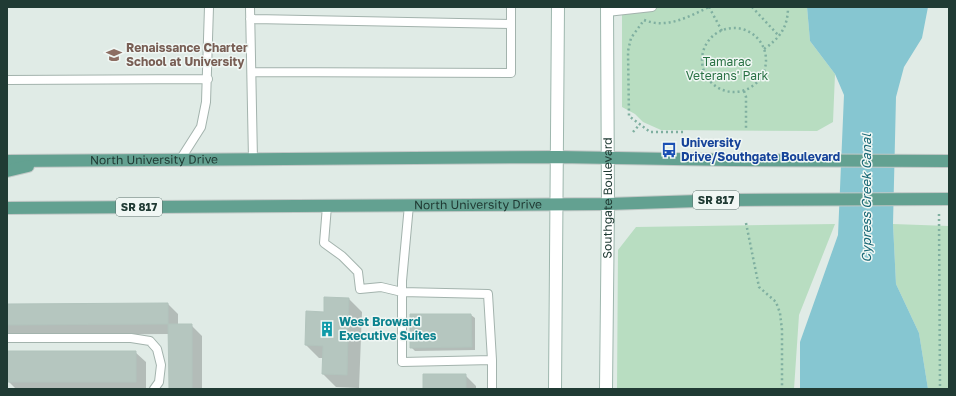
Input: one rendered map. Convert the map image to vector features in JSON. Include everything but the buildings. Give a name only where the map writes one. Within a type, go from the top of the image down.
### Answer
[{"type":"main road","points":[[555,389],[558,7]]},
{"type":"main road","name":"Southgate Boulevard","points":[[606,389],[608,204],[607,9]]},
{"type":"main road","name":"North University Drive","points":[[7,161],[607,157],[825,161],[949,161]]},
{"type":"main road","points":[[7,171],[44,161]]},
{"type":"main road","name":"North University Drive","points":[[7,208],[608,204],[728,200],[944,199]]},
{"type":"lane","points":[[180,160],[201,127],[208,79],[209,7]]},
{"type":"lane","points":[[250,7],[253,160]]},
{"type":"lane","points":[[252,72],[511,73],[511,7]]},
{"type":"lane","points":[[607,9],[652,7]]},
{"type":"lane","points":[[250,19],[511,24]]},
{"type":"lane","points":[[7,80],[208,79]]},
{"type":"lane","points":[[409,205],[402,292],[402,362],[492,360]]},
{"type":"lane","points":[[327,206],[324,243],[342,256],[358,272],[360,289],[381,287],[402,292],[488,294],[492,360],[492,389]]},
{"type":"lane","points":[[7,338],[131,338],[150,341],[157,349],[161,365],[159,382],[154,389]]},
{"type":"path","points":[[683,132],[650,132],[629,116],[628,52],[631,38],[644,20],[655,24],[677,21],[709,7],[722,31]]},
{"type":"path","points":[[752,7],[779,36]]},
{"type":"path","points":[[764,49],[779,36],[786,27],[788,7]]},
{"type":"path","points":[[729,29],[743,30],[756,37],[764,49],[766,64],[761,77],[756,83],[744,91],[734,92],[720,89],[709,80],[704,71],[702,62],[705,48],[713,36],[722,31],[729,29]]},
{"type":"path","points":[[744,91],[746,98],[746,130]]},
{"type":"path","points":[[633,132],[640,124]]},
{"type":"path","points":[[940,389],[944,199]]},
{"type":"path","points":[[746,223],[759,287],[776,302],[780,313],[782,330],[782,389]]},
{"type":"green space","name":"Tamarac Veterans' Park","points":[[622,7],[807,7],[810,41],[835,74],[833,122],[817,131],[661,130],[643,122],[635,114],[622,107]]},
{"type":"green space","points":[[835,224],[799,315],[794,389],[617,389],[618,250],[636,227]]},
{"type":"green space","points":[[893,224],[949,226],[949,389],[928,389],[919,333],[896,284]]},
{"type":"water","name":"Cypress Creek Canal","points":[[807,7],[928,7],[922,38],[904,67],[896,97],[893,224],[896,284],[919,333],[928,389],[800,389],[800,342],[838,235],[844,95],[835,74],[810,41]]},
{"type":"place","name":"Renaissance Charter School at University","points":[[114,55]]},
{"type":"place","name":"University Drive/Southgate Boulevard","points":[[669,150]]},
{"type":"place","name":"West Broward Executive Suites","points":[[327,329]]}]
